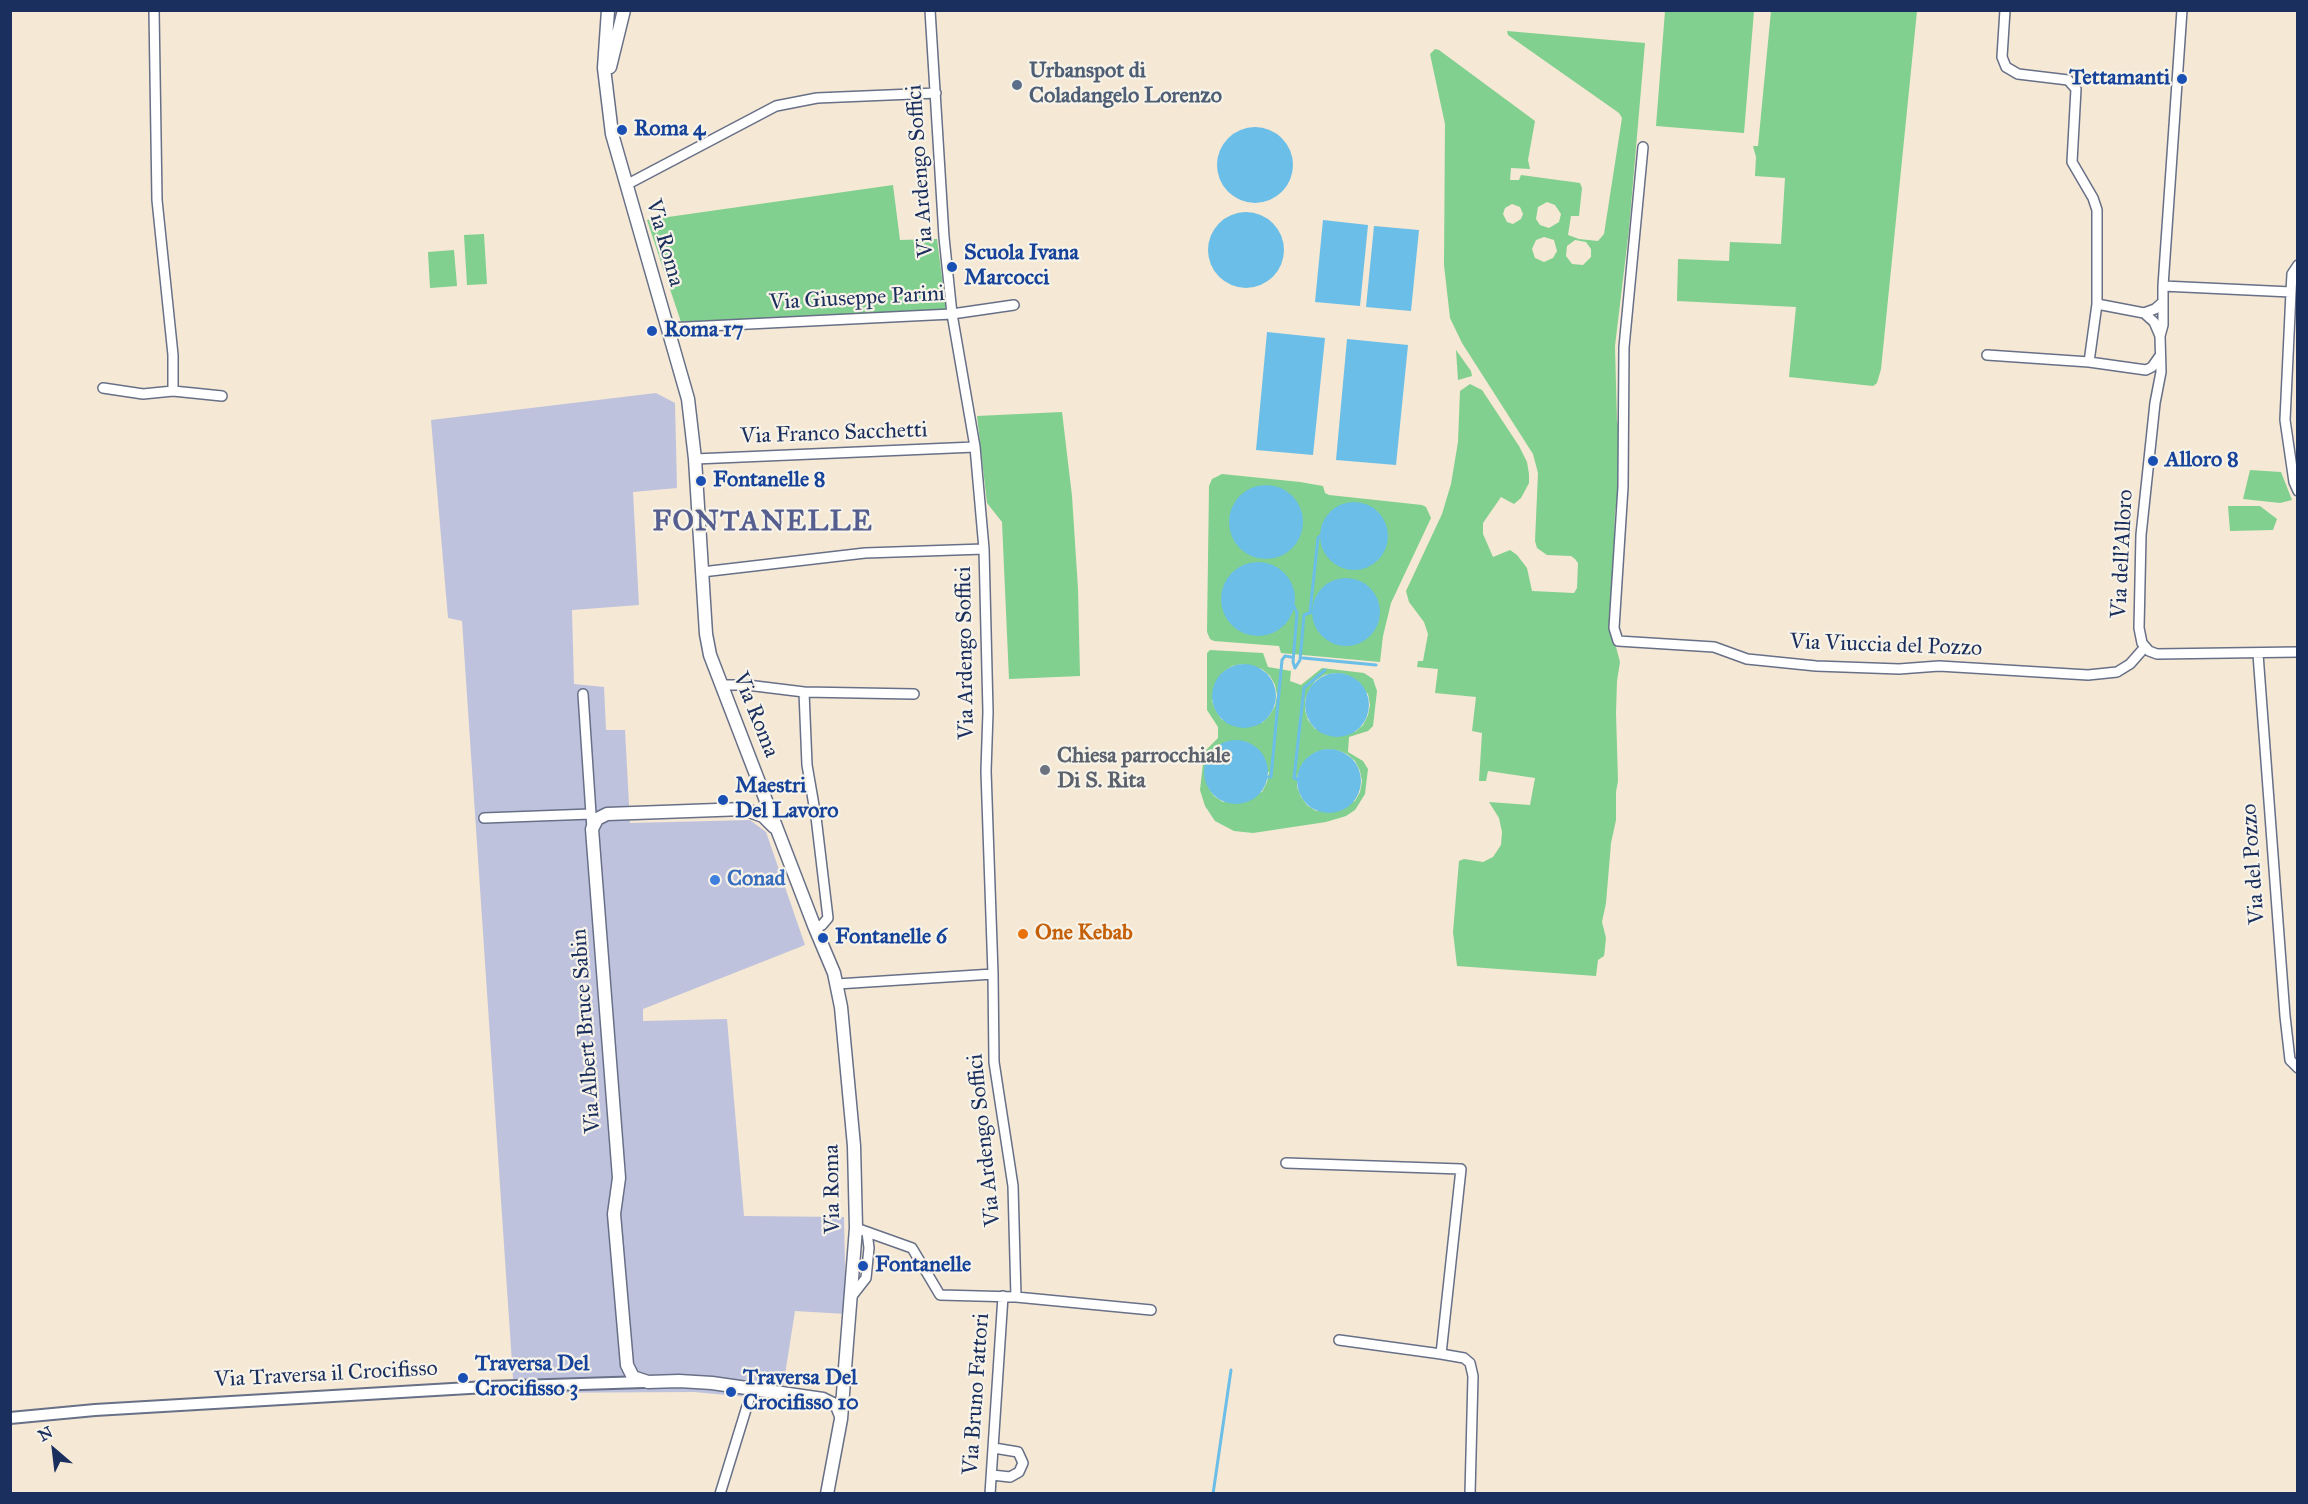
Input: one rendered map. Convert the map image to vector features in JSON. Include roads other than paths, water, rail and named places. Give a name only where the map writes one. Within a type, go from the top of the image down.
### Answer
[{"type":"main road","name":"Via Roma","points":[[608,10],[604,58],[612,134],[687,399],[695,459],[707,644],[720,686],[757,775],[837,984],[862,1230],[852,1296],[841,1419],[827,1494]]},
{"type":"main road","name":"Via Roma","points":[[606,91],[624,10]]},
{"type":"main road","points":[[744,809],[756,799],[757,775]]},
{"type":"main road","points":[[592,829],[597,819],[607,814],[744,809],[756,812],[769,820],[781,838]]},
{"type":"main road","name":"Via Albert Bruce Sabin","points":[[592,829],[619,1179],[614,1214],[627,1365]]},
{"type":"main road","points":[[627,1365],[633,1377],[648,1382]]},
{"type":"main road","name":"Via Traversa il Crocifisso","points":[[648,1382],[712,1383],[823,1399]]},
{"type":"main road","points":[[823,1399],[839,1393],[845,1383]]},
{"type":"main road","points":[[823,1399],[837,1406],[841,1419]]},
{"type":"street","points":[[154,10],[157,200],[173,355],[173,390]]},
{"type":"street","name":"Via Ardengo Soffici","points":[[930,10],[944,237],[952,314],[975,447],[984,549],[988,712],[986,771],[994,1062],[1013,1186],[1016,1297]]},
{"type":"street","points":[[2005,10],[2002,57],[2006,67],[2018,74],[2068,80],[2076,89],[2073,165],[2097,210],[2097,304],[2089,362]]},
{"type":"street","name":"Via dell'Alloro","points":[[2181,10],[2163,286],[2163,325],[2160,336],[2161,372],[2155,403],[2139,561],[2139,636],[2145,647],[2157,654],[2258,654],[2298,651]]},
{"type":"street","points":[[626,185],[776,106],[817,98],[936,93]]},
{"type":"street","name":"Via Viuccia del Pozzo","points":[[1643,147],[1624,347],[1623,487],[1614,628],[1618,641],[1714,647],[1747,659],[1816,666],[1899,669],[1939,666],[2088,675],[2117,672],[2130,663],[2145,647]]},
{"type":"street","points":[[2298,265],[2292,274],[2286,426],[2294,482],[2298,491]]},
{"type":"street","points":[[2163,286],[2291,292]]},
{"type":"street","points":[[2097,304],[2144,313],[2155,309],[2163,302]]},
{"type":"street","name":"Via Giuseppe Parini","points":[[667,328],[952,314],[1014,305]]},
{"type":"street","points":[[2144,313],[2154,322],[2160,336]]},
{"type":"street","points":[[2287,374],[2298,363],[2291,357],[2289,350]]},
{"type":"street","points":[[1987,355],[2089,362],[2146,370],[2152,367],[2159,357]]},
{"type":"street","points":[[103,388],[143,394],[173,390],[222,396]]},
{"type":"street","name":"Via Franco Sacchetti","points":[[695,459],[975,447]]},
{"type":"street","points":[[702,572],[864,553],[984,549]]},
{"type":"street","name":"Via del Pozzo","points":[[2258,654],[2285,1016],[2290,1060],[2298,1068]]},
{"type":"street","points":[[720,686],[747,685],[804,692],[914,694]]},
{"type":"street","points":[[804,692],[807,765],[816,817],[828,918],[822,925],[815,928]]},
{"type":"street","name":"Via Albert Bruce Sabin","points":[[583,694],[592,829]]},
{"type":"street","points":[[590,797],[597,810],[607,814]]},
{"type":"street","points":[[484,818],[591,814]]},
{"type":"street","points":[[837,984],[993,974]]},
{"type":"street","points":[[1286,1163],[1461,1169],[1441,1354]]},
{"type":"street","points":[[862,1230],[912,1248],[940,1295],[1003,1296],[1151,1310]]},
{"type":"street","name":"Via Bruno Fattori","points":[[990,1494],[1003,1296]]},
{"type":"street","points":[[1339,1340],[1464,1358],[1472,1369],[1473,1376],[1470,1494]]},
{"type":"street","points":[[607,1383],[623,1376],[627,1365]]},
{"type":"street","name":"Via Traversa il Crocifisso","points":[[10,1418],[229,1401],[486,1387],[648,1382]]},
{"type":"street","points":[[720,1494],[752,1390]]},
{"type":"street","points":[[992,1475],[1010,1477],[1019,1472],[1023,1463],[1018,1452],[994,1448]]},
{"type":"water","points":[[1255,127],[1269,130],[1282,138],[1290,151],[1293,165],[1290,179],[1282,192],[1269,200],[1255,203],[1241,200],[1228,192],[1220,179],[1217,165],[1220,151],[1228,138],[1241,130]]},
{"type":"water","points":[[1246,212],[1260,215],[1273,223],[1281,236],[1284,250],[1281,264],[1273,277],[1260,285],[1246,288],[1232,285],[1219,277],[1211,264],[1208,250],[1211,236],[1219,223],[1232,215]]},
{"type":"water","points":[[1323,220],[1368,225],[1360,306],[1315,302]]},
{"type":"water","points":[[1374,226],[1419,230],[1411,311],[1366,307]]},
{"type":"water","points":[[1267,332],[1325,338],[1313,455],[1256,450]]},
{"type":"water","points":[[1347,339],[1408,345],[1396,465],[1336,460]]},
{"type":"water","points":[[1266,485],[1280,488],[1292,496],[1300,508],[1303,522],[1300,536],[1292,548],[1280,556],[1266,559],[1252,556],[1240,548],[1232,536],[1229,522],[1232,508],[1240,496],[1252,488]]},
{"type":"water","points":[[1354,502],[1367,505],[1378,512],[1385,523],[1388,536],[1385,549],[1378,560],[1367,567],[1354,570],[1341,567],[1330,560],[1323,549],[1320,536],[1323,523],[1330,512],[1341,505]]},
{"type":"water","points":[[1258,562],[1272,565],[1284,573],[1292,585],[1295,599],[1292,613],[1284,625],[1272,633],[1258,636],[1244,633],[1232,625],[1224,613],[1221,599],[1224,585],[1232,573],[1244,565]]},
{"type":"water","points":[[1346,578],[1359,581],[1370,588],[1377,599],[1380,612],[1377,625],[1370,636],[1359,643],[1346,646],[1333,643],[1322,636],[1315,625],[1312,612],[1315,599],[1322,588],[1333,581]]},
{"type":"water","points":[[1244,664],[1256,666],[1267,673],[1274,684],[1276,696],[1274,708],[1267,719],[1256,726],[1244,728],[1232,726],[1221,719],[1214,708],[1212,696],[1214,684],[1221,673],[1232,666]]},
{"type":"water","points":[[1331,673],[1343,673],[1360,682],[1367,693],[1369,705],[1367,717],[1360,728],[1343,737],[1331,737],[1319,732],[1310,723],[1305,711],[1305,699],[1310,687],[1319,678]]},
{"type":"water","points":[[1236,740],[1248,742],[1259,749],[1266,760],[1268,772],[1266,784],[1259,795],[1248,802],[1236,804],[1224,802],[1213,795],[1206,784],[1204,772],[1206,760],[1213,749],[1224,742]]},
{"type":"water","points":[[1323,749],[1335,749],[1352,758],[1359,769],[1361,781],[1359,793],[1352,804],[1335,813],[1323,813],[1311,808],[1302,799],[1297,787],[1297,775],[1302,763],[1311,754]]},
{"type":"waterway","points":[[1310,612],[1318,538],[1321,535]]},
{"type":"waterway","points":[[1294,606],[1297,613],[1293,662],[1295,668]]},
{"type":"waterway","points":[[1295,668],[1300,660],[1304,615],[1312,612]]},
{"type":"waterway","points":[[1268,777],[1271,777],[1282,660],[1285,656],[1291,657]]},
{"type":"waterway","points":[[1303,658],[1376,665]]},
{"type":"waterway","points":[[1297,779],[1294,778],[1304,688],[1325,670]]},
{"type":"waterway","points":[[1213,1494],[1231,1370]]},
{"type":"place","name":"Tettamanti","points":[[2182,79]]},
{"type":"place","name":"Urbanspot di Coladangelo Lorenzo","points":[[1017,85]]},
{"type":"place","name":"Roma 4","points":[[622,130]]},
{"type":"place","name":"Scuola Ivana Marcocci","points":[[952,267]]},
{"type":"place","name":"Roma 17","points":[[652,331]]},
{"type":"place","name":"Alloro 8","points":[[2153,461]]},
{"type":"place","name":"Fontanelle 8","points":[[701,481]]},
{"type":"place","name":"Chiesa parrocchiale Di S. Rita","points":[[1045,770]]},
{"type":"place","name":"Maestri Del Lavoro","points":[[723,800]]},
{"type":"place","name":"Conad","points":[[715,880]]},
{"type":"place","name":"One Kebab","points":[[1023,934]]},
{"type":"place","name":"Fontanelle 6","points":[[823,938]]},
{"type":"place","name":"Fontanelle","points":[[863,1266]]},
{"type":"place","name":"Traversa Del Crocifisso 3","points":[[463,1378]]},
{"type":"place","name":"Traversa Del Crocifisso 10","points":[[731,1392]]},
{"type":"district","name":"FONTANELLE","points":[[763,523]]}]
